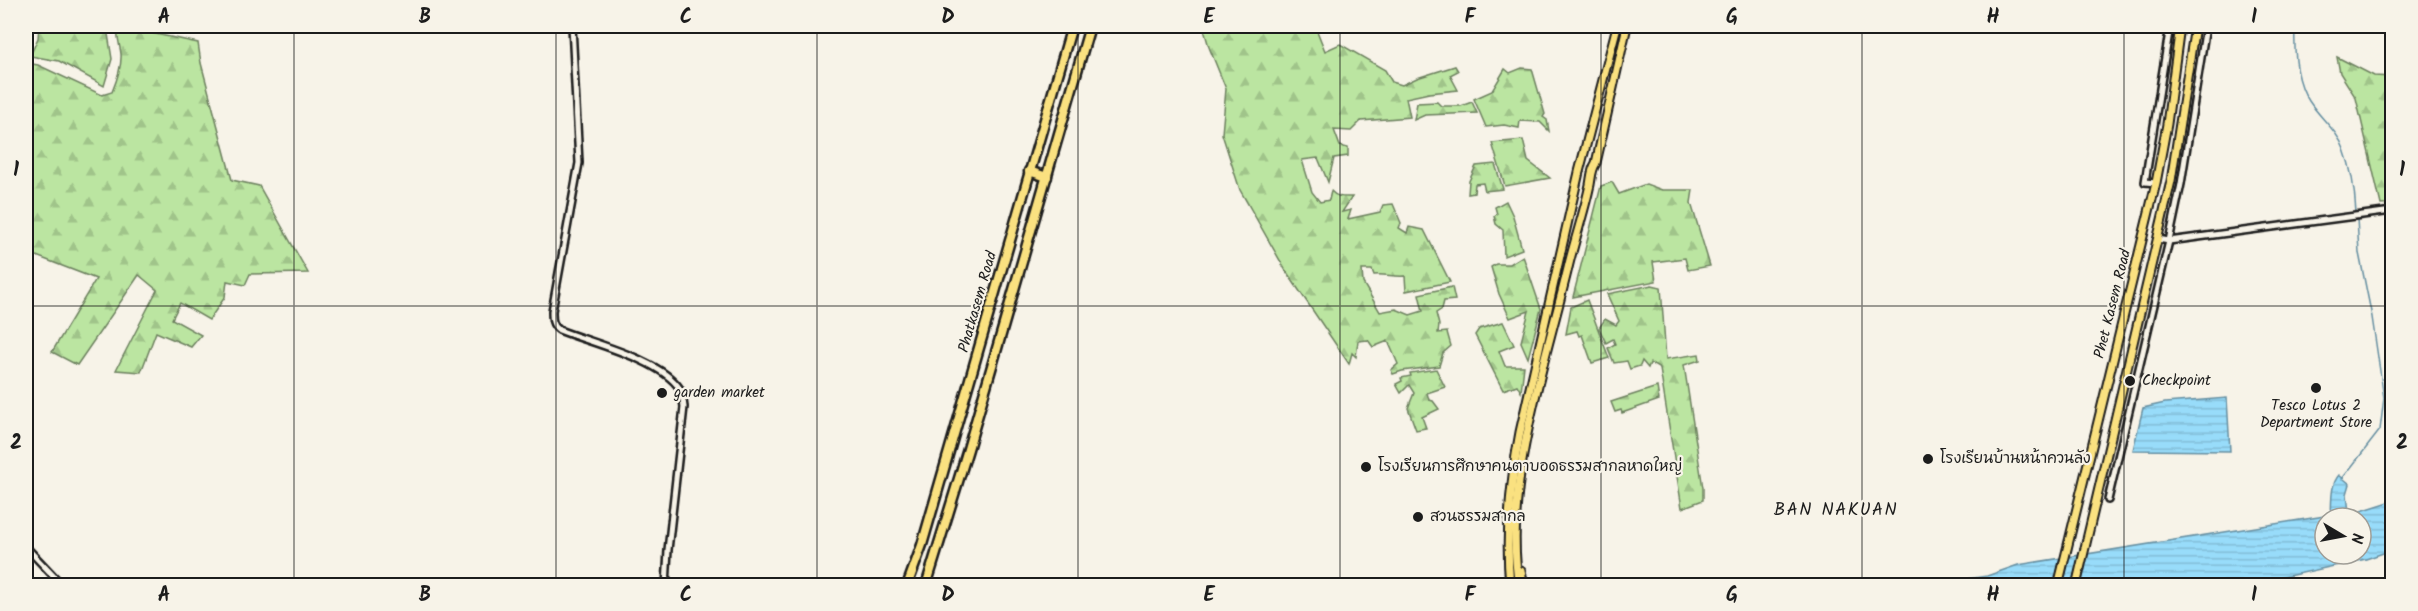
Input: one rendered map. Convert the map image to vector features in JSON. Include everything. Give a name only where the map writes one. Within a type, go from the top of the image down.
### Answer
[{"type":"highway","name":"Phatkasem Road","points":[[907,585],[922,545],[1072,26]]},
{"type":"highway","name":"Phatkasem Road","points":[[926,585],[972,438],[1090,26]]},
{"type":"highway","points":[[1029,171],[1047,177]]},
{"type":"main road","points":[[1510,585],[1507,550],[1512,472],[1600,86],[1617,26]]},
{"type":"main road","points":[[1519,585],[1516,517],[1525,443],[1578,225],[1590,187],[1591,171],[1596,163],[1627,26]]},
{"type":"main road","name":"Phet Kasem Road","points":[[2058,585],[2156,183],[2181,26]]},
{"type":"main road","name":"Phet Kasem Road","points":[[2076,585],[2171,181],[2195,26]]},
{"type":"main road","points":[[1600,86],[1612,89]]},
{"type":"main road","points":[[1516,548],[1524,585]]},
{"type":"street","points":[[572,26],[579,163],[552,311],[553,321],[559,330],[609,347],[653,366],[681,390],[684,407],[666,562],[666,585]]},
{"type":"street","points":[[2156,183],[2145,182],[2170,26]]},
{"type":"street","points":[[2108,500],[2181,184],[2206,26]]},
{"type":"street","points":[[2158,238],[2169,241],[2392,211]]},
{"type":"street","points":[[26,547],[63,585]]},
{"type":"green space","points":[[39,26],[111,26],[108,34],[112,59],[104,86],[59,61],[30,56],[38,38]]},
{"type":"green space","points":[[118,26],[198,43],[201,63],[232,180],[259,186],[308,273],[250,274],[245,285],[227,281],[225,297],[209,320],[180,303],[172,319],[201,335],[191,347],[156,332],[141,372],[116,370],[157,290],[139,275],[77,365],[52,352],[96,279],[26,252],[26,63],[38,65],[102,95],[112,92],[121,64]]},
{"type":"green space","points":[[1203,26],[1315,26],[1325,51],[1340,44],[1385,70],[1392,82],[1402,85],[1455,66],[1458,71],[1450,75],[1458,90],[1406,98],[1410,117],[1361,121],[1351,131],[1334,130],[1340,146],[1348,148],[1348,156],[1334,158],[1328,182],[1318,158],[1302,160],[1312,192],[1320,202],[1329,200],[1331,191],[1338,196],[1352,197],[1342,212],[1351,210],[1348,219],[1380,212],[1383,205],[1393,204],[1401,223],[1399,228],[1407,233],[1409,227],[1424,230],[1450,282],[1406,291],[1405,276],[1374,275],[1372,270],[1362,270],[1363,283],[1380,312],[1396,309],[1410,315],[1423,311],[1419,294],[1452,287],[1455,300],[1444,301],[1442,309],[1436,313],[1438,333],[1447,332],[1451,346],[1443,353],[1439,366],[1393,374],[1391,370],[1398,364],[1388,341],[1373,347],[1368,340],[1358,341],[1356,357],[1352,353],[1349,364],[1286,271],[1240,190],[1222,134],[1226,89]]},
{"type":"green space","points":[[2337,57],[2374,76],[2392,77],[2392,204],[2381,205],[2356,98],[2340,73]]},
{"type":"green space","points":[[1522,68],[1532,69],[1545,114],[1543,117],[1547,120],[1549,131],[1540,122],[1520,121],[1519,128],[1504,125],[1486,127],[1474,99],[1492,91],[1505,69],[1510,73]]},
{"type":"green space","points":[[1437,102],[1441,106],[1461,106],[1472,102],[1477,113],[1425,115],[1414,120],[1417,103]]},
{"type":"green space","points":[[1523,140],[1528,161],[1550,178],[1505,186],[1492,143]]},
{"type":"green space","points":[[1495,164],[1503,189],[1485,191],[1483,183],[1475,184],[1474,193],[1468,194],[1469,181],[1476,166]]},
{"type":"green space","points":[[1612,182],[1619,194],[1646,184],[1662,190],[1693,190],[1691,203],[1710,266],[1688,270],[1685,258],[1653,262],[1656,281],[1573,297],[1601,186]]},
{"type":"green space","points":[[1506,201],[1513,216],[1522,249],[1504,256],[1503,230],[1496,224],[1494,216],[1497,214],[1495,207]]},
{"type":"green space","points":[[1523,256],[1541,309],[1528,358],[1521,342],[1529,311],[1510,318],[1499,294],[1491,267],[1496,264],[1510,264]]},
{"type":"green space","points":[[1652,285],[1661,287],[1666,359],[1699,354],[1700,360],[1684,365],[1703,500],[1682,508],[1660,369],[1650,363],[1648,368],[1642,361],[1640,366],[1630,369],[1627,361],[1614,363],[1608,348],[1615,344],[1613,339],[1606,343],[1599,328],[1605,319],[1616,325],[1619,321],[1607,294]]},
{"type":"green space","points":[[1587,300],[1609,358],[1592,363],[1582,335],[1579,336],[1577,331],[1566,334],[1571,307]]},
{"type":"green space","points":[[1503,322],[1514,345],[1499,351],[1505,366],[1524,366],[1521,392],[1517,385],[1503,390],[1475,335],[1479,329]]},
{"type":"green space","points":[[1436,369],[1445,387],[1427,393],[1429,400],[1433,401],[1439,409],[1422,417],[1426,428],[1416,430],[1408,408],[1414,393],[1409,385],[1401,393],[1396,384],[1402,381],[1401,378],[1411,376],[1410,373]]},
{"type":"green space","points":[[1657,387],[1659,400],[1622,413],[1621,410],[1615,412],[1611,402]]},
{"type":"water","points":[[2227,398],[2230,451],[2133,450],[2143,408],[2165,403]]},
{"type":"water","points":[[2339,475],[2350,484],[2347,494],[2348,506],[2331,506],[2334,484]]},
{"type":"water","points":[[2392,501],[2392,550],[2373,557],[2373,507]]},
{"type":"water","points":[[2313,518],[2313,566],[2334,566],[2247,585],[1920,586],[1987,576],[2018,565]]},
{"type":"waterway","points":[[2295,26],[2295,55],[2301,84],[2309,101],[2337,136],[2344,149],[2353,181],[2356,213]]},
{"type":"waterway","points":[[2342,479],[2380,430],[2384,398],[2372,317],[2359,253],[2357,218]]},
{"type":"place","name":"Checkpoint","points":[[2130,381]]},
{"type":"place","name":"Tesco Lotus 2 Department Store","points":[[2316,388]]},
{"type":"place","name":"garden market","points":[[662,393]]},
{"type":"place","name":"โรงเรียนบ้านหน้าควนลัง","points":[[1928,459]]},
{"type":"place","name":"โรงเรียนการศึกษาคนตาบอดธรรมสากลหาดใหญ่","points":[[1366,467]]},
{"type":"place","name":"สวนธรรมสากล","points":[[1418,517]]},
{"type":"district","name":"BAN NAKUAN","points":[[1836,510]]}]
